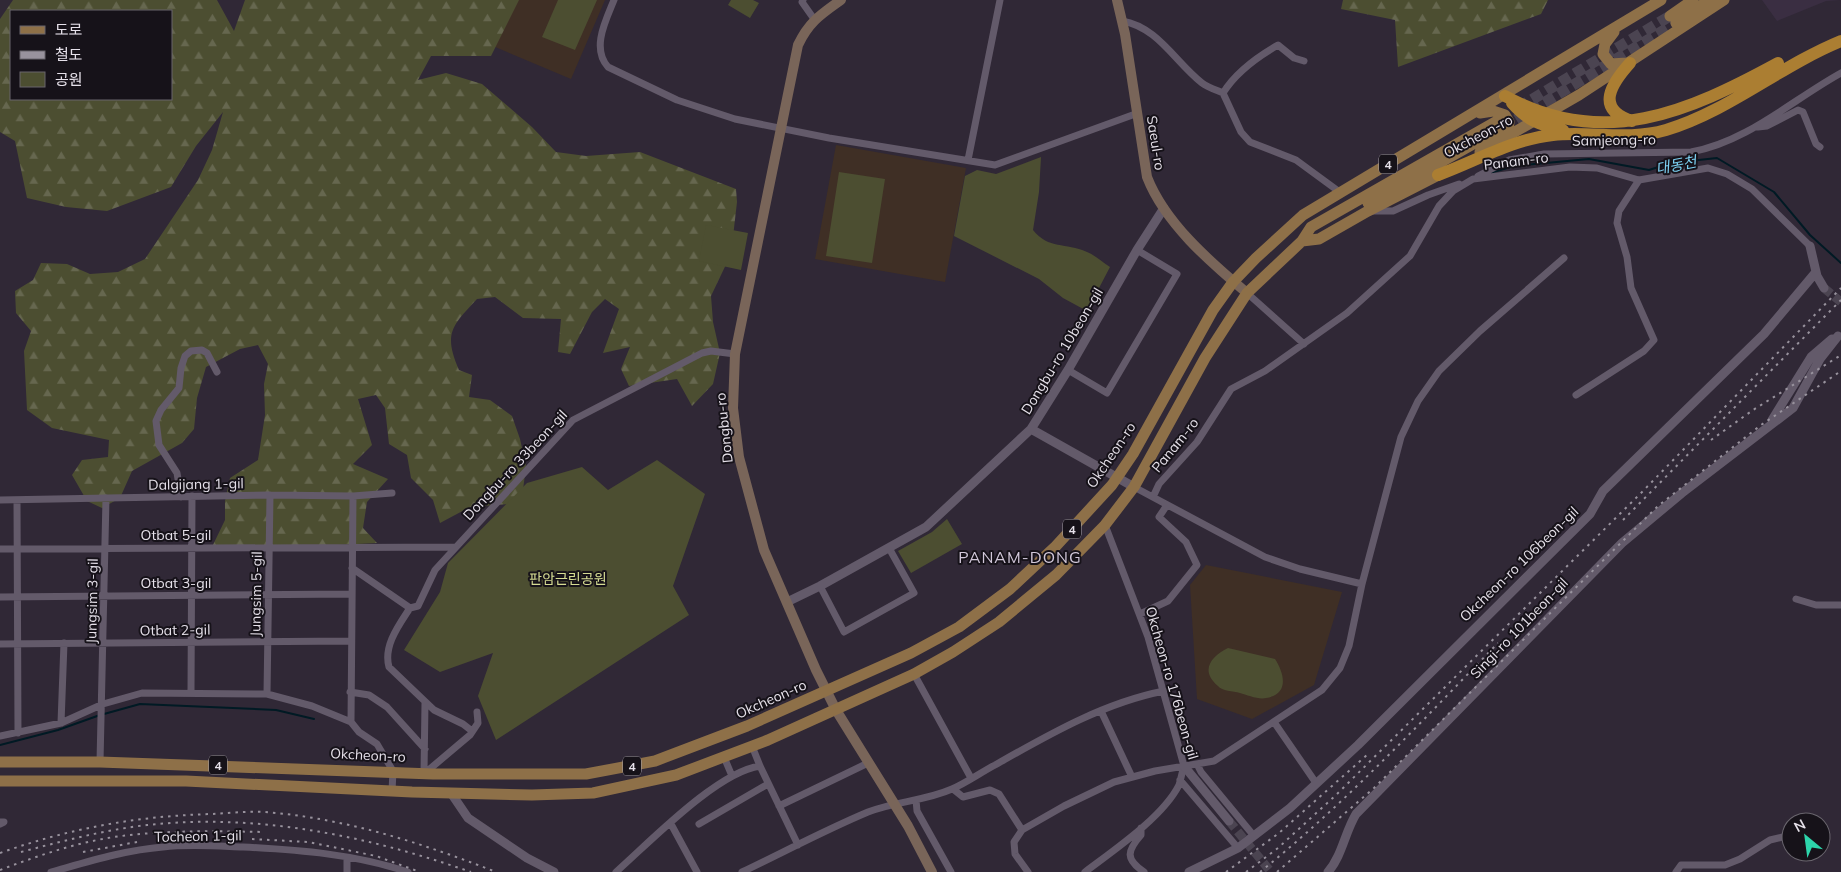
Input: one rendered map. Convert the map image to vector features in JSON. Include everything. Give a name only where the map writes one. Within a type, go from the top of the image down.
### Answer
[{"type":"highway","points":[[1505,96],[1547,114],[1567,120],[1634,122],[1701,102],[1745,82],[1814,44],[1841,33]]},
{"type":"highway","points":[[1438,174],[1532,139],[1568,134],[1601,136],[1645,134],[1678,126],[1709,113],[1800,60],[1841,41]]},
{"type":"highway","points":[[1630,63],[1614,81],[1609,97],[1614,109],[1620,116],[1634,122]]},
{"type":"highway","points":[[1505,96],[1527,119],[1548,127],[1601,136]]},
{"type":"main road","name":"Dongbu-ro","points":[[841,0],[814,19],[806,28],[798,45],[735,354],[733,408],[739,457],[764,550],[826,691],[894,804],[932,872]]},
{"type":"main road","name":"Saeul-ro","points":[[1117,0],[1138,113],[1147,176],[1154,193],[1190,239],[1246,293]]},
{"type":"main road","name":"Okcheon-ro","points":[[0,762],[100,762],[424,773],[586,774],[621,768],[672,755],[747,726],[911,653],[958,627],[1010,589],[1056,546],[1101,498],[1133,454],[1213,310],[1233,282],[1303,215],[1505,96],[1662,0]]},
{"type":"main road","points":[[1693,0],[1673,20],[1708,0]]},
{"type":"main road","name":"Okcheon-ro","points":[[0,781],[233,782],[392,791],[532,796],[593,793],[676,775],[752,746],[836,710],[914,674],[953,652],[999,622],[1056,575],[1105,525],[1134,488],[1205,358],[1246,293],[1302,242],[1319,239],[1438,174],[1501,129],[1535,122],[1630,63],[1724,0]]},
{"type":"main road","points":[[1616,29],[1607,41],[1603,54],[1612,64],[1630,63]]},
{"type":"main road","points":[[1302,242],[1501,129],[1509,122],[1505,115],[1493,111],[1472,114]]},
{"type":"street","points":[[614,0],[605,21],[600,47],[603,61],[608,67],[676,100],[735,120],[781,130],[995,165],[1138,113]]},
{"type":"street","points":[[803,0],[802,2],[814,19]]},
{"type":"street","points":[[968,160],[1000,0]]},
{"type":"street","points":[[1122,21],[1132,23],[1158,38],[1202,83],[1223,93],[1241,132],[1250,142],[1296,160],[1341,193]]},
{"type":"street","points":[[1223,93],[1229,83],[1260,56],[1278,45],[1294,58],[1304,61]]},
{"type":"street","name":"Samjeong-ro","points":[[1368,211],[1393,211],[1428,195],[1470,180],[1509,160],[1544,154],[1691,152],[1710,148],[1755,127],[1841,73]]},
{"type":"street","name":"Samjeong-ro","points":[[1755,127],[1767,126],[1798,110],[1803,112],[1816,144],[1820,147]]},
{"type":"street","name":"Panam-ro","points":[[1153,496],[1159,484],[1197,442],[1231,389],[1265,371],[1347,313],[1410,256],[1439,206],[1454,191],[1470,180],[1570,167],[1597,168],[1639,180],[1652,179],[1697,168],[1708,168],[1726,174],[1752,189],[1810,246]]},
{"type":"street","points":[[1576,394],[1644,351],[1654,340],[1631,288],[1626,257],[1617,223],[1619,211],[1639,180]]},
{"type":"street","name":"Dongbu-ro 10beon-gil","points":[[787,602],[820,586],[926,527],[1031,429],[1164,208]]},
{"type":"street","points":[[1810,246],[1816,272],[1824,288]]},
{"type":"street","points":[[1068,370],[1107,393],[1176,274],[1137,250]]},
{"type":"street","points":[[1028,872],[1014,854],[1014,842],[1022,830],[1064,806],[1114,782],[1214,761],[1322,690],[1340,668],[1349,646],[1362,584],[1401,437],[1418,401],[1439,371],[1480,331],[1564,258]]},
{"type":"street","name":"Okcheon-ro 106beon-gil","points":[[1189,872],[1238,848],[1316,783],[1590,514],[1604,491],[1764,334],[1816,272]]},
{"type":"street","points":[[1246,293],[1304,344]]},
{"type":"street","name":"Singi-ro 101beon-gil","points":[[1328,872],[1334,865],[1347,828],[1356,814],[1622,544],[1682,493],[1793,408],[1820,359],[1840,335]]},
{"type":"street","points":[[181,496],[177,473],[159,445],[156,421],[161,410],[179,388],[181,368],[185,356],[191,351],[202,350],[207,353],[217,372]]},
{"type":"street","name":"Dongbu-ro 33beon-gil","points":[[410,608],[418,606],[435,570],[573,420],[702,353],[711,351],[735,354]]},
{"type":"street","points":[[1031,429],[1134,488],[1153,496],[1265,557],[1300,569],[1362,584]]},
{"type":"street","name":"Dalgijang 1-gil","points":[[0,500],[181,496],[353,496],[392,493]]},
{"type":"street","name":"Jungsim 5-gil","points":[[267,694],[270,495]]},
{"type":"street","points":[[191,692],[192,496]]},
{"type":"street","points":[[351,722],[353,496]]},
{"type":"street","name":"Jungsim 3-gil","points":[[100,762],[103,704],[106,498]]},
{"type":"street","points":[[17,500],[19,549],[18,733]]},
{"type":"street","points":[[1140,614],[1168,601],[1198,565],[1186,542],[1159,517],[1168,505]]},
{"type":"street","name":"Okcheon-ro 176beon-gil","points":[[1086,872],[1141,828],[1165,803],[1180,780],[1184,766],[1164,691],[1140,614],[1105,525]]},
{"type":"street","name":"Otbat 5-gil","points":[[0,549],[352,546],[455,548]]},
{"type":"street","points":[[820,586],[844,632],[914,593],[889,548]]},
{"type":"street","points":[[352,568],[410,608],[393,638],[387,661],[389,667],[425,703],[443,716],[463,724],[472,731]]},
{"type":"street","name":"Otbat 3-gil","points":[[0,597],[352,594]]},
{"type":"street","points":[[1796,599],[1816,604],[1841,605]]},
{"type":"street","name":"Otbat 2-gil","points":[[0,644],[351,641]]},
{"type":"street","points":[[61,723],[64,643]]},
{"type":"street","points":[[914,674],[971,778]]},
{"type":"street","points":[[742,872],[868,813],[894,804],[916,800],[953,789],[1046,736],[1141,695],[1164,691]]},
{"type":"street","points":[[350,692],[369,695],[387,706],[425,749]]},
{"type":"street","points":[[0,736],[61,723],[103,704],[142,693],[267,694],[312,706],[351,722],[359,732],[377,744],[393,771],[392,791]]},
{"type":"street","points":[[424,773],[425,703]]},
{"type":"street","points":[[1101,711],[1132,777]]},
{"type":"street","points":[[424,773],[472,731],[478,723],[478,712]]},
{"type":"street","points":[[1274,722],[1316,783]]},
{"type":"street","points":[[752,746],[768,784],[798,845]]},
{"type":"street","points":[[724,757],[732,776]]},
{"type":"street","points":[[779,806],[868,763]]},
{"type":"street","points":[[1197,764],[1201,772],[1254,836]]},
{"type":"street","points":[[616,872],[694,802],[746,768],[760,766]]},
{"type":"street","points":[[1184,766],[1229,821]]},
{"type":"street","points":[[1180,780],[1238,848]]},
{"type":"street","points":[[698,824],[768,784]]},
{"type":"street","points":[[953,789],[963,797],[990,790],[999,794],[1022,830]]},
{"type":"street","points":[[451,793],[468,818],[527,858],[554,872]]},
{"type":"street","points":[[916,800],[917,811],[950,872]]},
{"type":"street","points":[[671,824],[697,872]]},
{"type":"street","points":[[1141,828],[1141,835],[1131,846],[1130,854],[1135,866],[1144,872]]},
{"type":"street","points":[[1676,872],[1680,865],[1725,864],[1740,859],[1770,840],[1781,837]]},
{"type":"street","name":"Tocheon 1-gil","points":[[51,872],[162,846],[279,849],[333,854],[388,865],[408,872]]},
{"type":"street","points":[[347,858],[347,872]]},
{"type":"shaded area","points":[[484,0],[605,0],[571,79],[469,36]]},
{"type":"shaded area","points":[[1762,0],[1840,0],[1826,1],[1777,21]]},
{"type":"shaded area","points":[[836,145],[966,168],[945,282],[815,259]]},
{"type":"shaded area","points":[[1206,565],[1342,592],[1314,685],[1252,719],[1197,699],[1190,585]]},
{"type":"green space","points":[[13,0],[217,0],[234,31],[245,0],[519,0],[491,56],[431,56],[418,80],[446,73],[482,84],[532,127],[556,152],[586,156],[640,152],[736,189],[737,202],[731,254],[711,296],[713,322],[720,353],[713,384],[692,406],[677,379],[629,386],[621,369],[630,347],[603,353],[619,309],[605,299],[592,312],[570,354],[558,352],[561,319],[523,318],[495,297],[477,299],[456,324],[451,338],[452,347],[459,370],[472,375],[469,397],[490,400],[512,416],[520,439],[526,466],[523,490],[509,504],[470,507],[440,523],[433,500],[411,478],[407,455],[389,444],[385,408],[376,395],[358,399],[372,445],[353,464],[388,479],[367,502],[363,528],[377,543],[278,548],[212,547],[225,520],[225,501],[230,478],[258,460],[265,415],[264,384],[268,364],[258,345],[240,349],[206,367],[197,398],[194,429],[182,443],[132,471],[120,498],[102,508],[87,501],[72,475],[82,460],[108,457],[109,440],[52,428],[27,410],[24,351],[31,331],[16,313],[15,291],[33,280],[41,263],[67,264],[90,274],[118,272],[145,259],[198,180],[212,150],[223,112],[196,146],[171,187],[107,211],[66,207],[27,198],[15,141],[0,132],[0,19]]},
{"type":"green space","points":[[558,0],[597,0],[575,50],[542,37]]},
{"type":"green space","points":[[731,0],[753,0],[759,3],[750,18],[728,5]]},
{"type":"green space","points":[[1343,0],[1548,0],[1541,14],[1398,67],[1395,20],[1341,9]]},
{"type":"green space","points":[[1041,157],[1039,192],[1033,230],[1051,243],[1087,252],[1110,267],[1087,311],[1063,298],[1039,279],[954,236],[965,176],[977,170],[996,174]]},
{"type":"green space","points":[[839,172],[885,179],[872,263],[826,256]]},
{"type":"green space","points":[[706,225],[748,233],[741,270],[699,261]]},
{"type":"green space","name":"판암근린공원","points":[[657,460],[705,494],[673,586],[689,615],[496,740],[478,696],[493,653],[440,672],[404,650],[440,592],[448,563],[527,483],[582,467],[608,490]]},
{"type":"green space","points":[[947,519],[962,544],[911,573],[898,551],[932,532]]},
{"type":"green space","points":[[1228,648],[1275,659],[1281,670],[1283,682],[1279,692],[1274,696],[1260,698],[1220,688],[1209,674],[1210,664],[1217,655]]},
{"type":"waterway","name":"대동천","points":[[1490,173],[1514,166],[1589,159],[1649,170],[1671,163],[1717,158],[1774,192],[1810,235],[1841,263]]},
{"type":"waterway","points":[[104,714],[140,704],[276,710],[314,719]]},
{"type":"waterway","points":[[0,745],[58,730],[100,715]]},
{"type":"tunnel","points":[[1518,108],[1670,16]]},
{"type":"tunnel","points":[[1502,128],[1676,23]]},
{"type":"tunnel","points":[[1824,288],[1841,302]]},
{"type":"tunnel","points":[[1229,821],[1271,872]]},
{"type":"railway","points":[[1246,872],[1278,848],[1336,795],[1643,491],[1841,288]]},
{"type":"railway","points":[[1623,520],[1841,300]]},
{"type":"railway","points":[[1711,440],[1753,410],[1841,355]]},
{"type":"railway","points":[[1277,872],[1374,788],[1658,506],[1761,425],[1841,371]]},
{"type":"railway","points":[[1260,872],[1292,846],[1353,790],[1498,643]]},
{"type":"railway","points":[[1226,872],[1279,833],[1368,754]]},
{"type":"railway","points":[[0,853],[26,844],[104,825],[157,817],[265,812],[324,820],[382,833],[440,851],[496,872]]},
{"type":"railway","points":[[21,852],[84,836],[131,827],[189,822],[230,822],[312,830],[352,838],[432,859],[471,872]]},
{"type":"railway","points":[[0,870],[56,850],[114,837],[170,832],[264,832]]},
{"type":"railway","points":[[252,839],[308,842],[376,856],[420,872]]},
{"type":"railway","points":[[83,852],[137,842]]},
{"type":"district","name":"PANAM-DONG","points":[[1020,557]]}]
